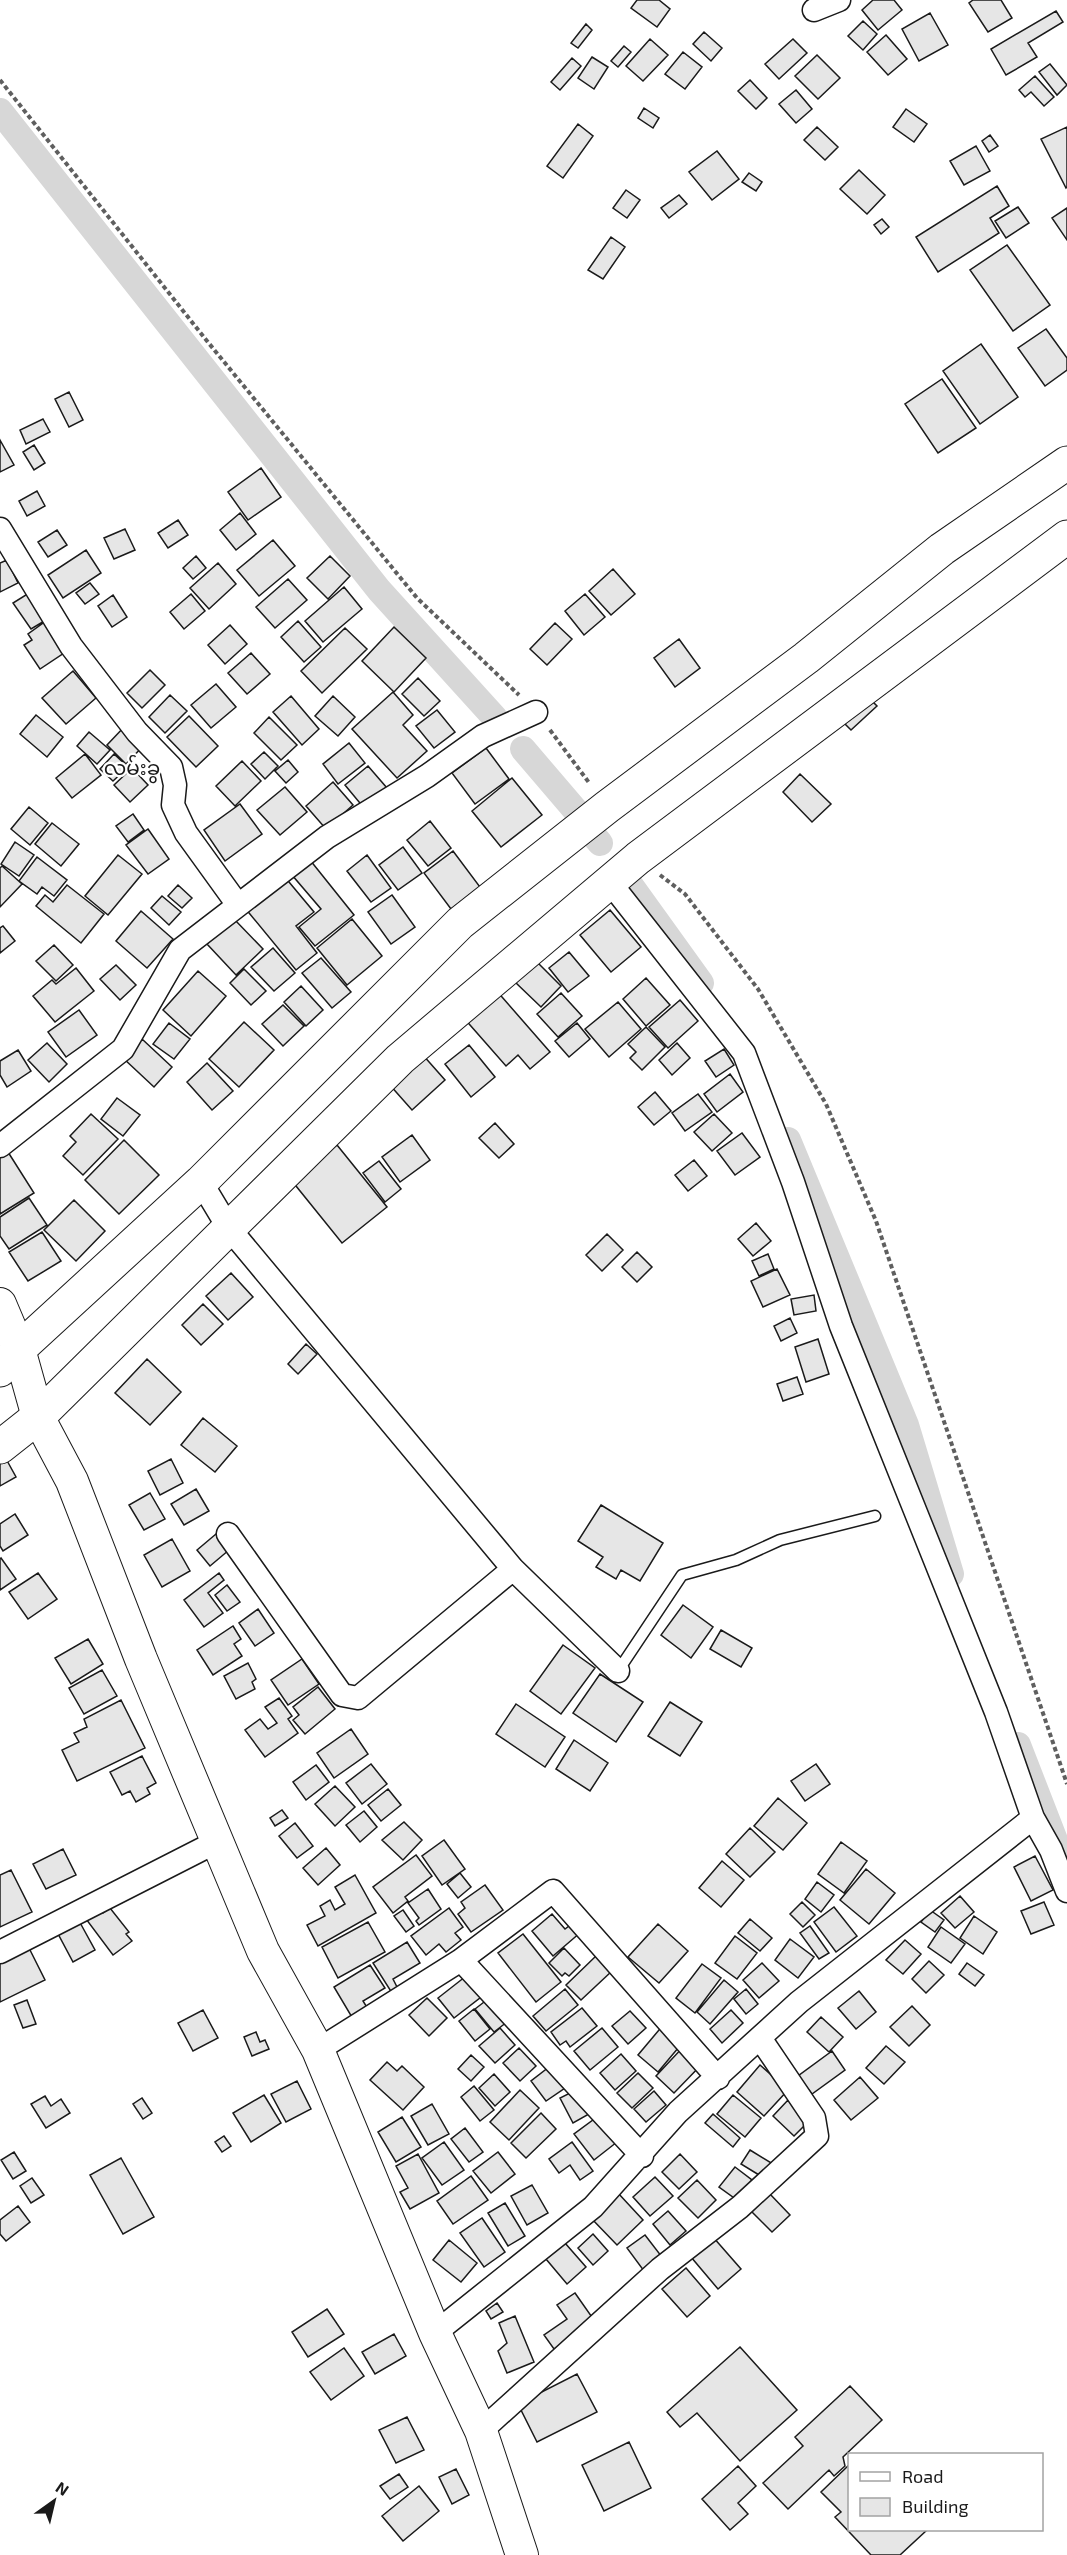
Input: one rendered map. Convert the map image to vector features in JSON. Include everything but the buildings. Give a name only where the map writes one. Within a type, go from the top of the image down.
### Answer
[{"type":"highway","points":[[10,1360],[201,1182],[460,923],[607,807],[806,657],[942,549],[1067,463]]},
{"type":"highway","points":[[0,1447],[38,1417],[400,1059],[648,850],[1067,537]]},
{"type":"street","points":[[813,10],[839,0]]},
{"type":"street","points":[[0,529],[71,646],[137,732],[171,767],[175,785],[173,805],[186,833],[237,905]]},
{"type":"street","points":[[0,1146],[123,1049],[180,950],[327,837],[427,776],[483,736],[537,712]]},
{"type":"street","points":[[602,889],[616,890],[744,1053],[793,1182],[841,1326],[996,1712],[1033,1818],[1051,1850],[1067,1891]]},
{"type":"street","points":[[201,1182],[228,1227],[513,1569],[618,1671]]},
{"type":"street","points":[[0,1304],[10,1360],[72,1481],[141,1659],[263,1951],[318,2050],[435,2333],[481,2430],[514,2552]]},
{"type":"street","points":[[228,1534],[337,1689],[342,1695],[358,1698],[513,1569]]},
{"type":"street","points":[[435,2333],[593,2207],[642,2156],[678,2112],[799,2002],[1033,1818]]},
{"type":"street","points":[[0,1952],[218,1841]]},
{"type":"street","points":[[318,2050],[461,1960],[553,1891],[718,2078]]},
{"type":"street","points":[[461,1960],[642,2156]]},
{"type":"street","points":[[481,2430],[660,2270],[740,2207],[817,2136],[814,2118],[760,2038]]},
{"type":"lane","points":[[618,1671],[682,1575],[736,1560],[780,1540],[875,1516]]},
{"type":"waterway","points":[[0,111],[379,590],[495,718]]},
{"type":"waterway","points":[[523,749],[576,811]]},
{"type":"waterway","points":[[595,837],[600,843]]},
{"type":"waterway","points":[[619,869],[701,983]]},
{"type":"waterway","points":[[788,1140],[906,1425],[951,1574]]},
{"type":"waterway","points":[[1018,1745],[1060,1853]]},
{"type":"district","name":"လမ်းခွ","points":[[132,768]]}]
